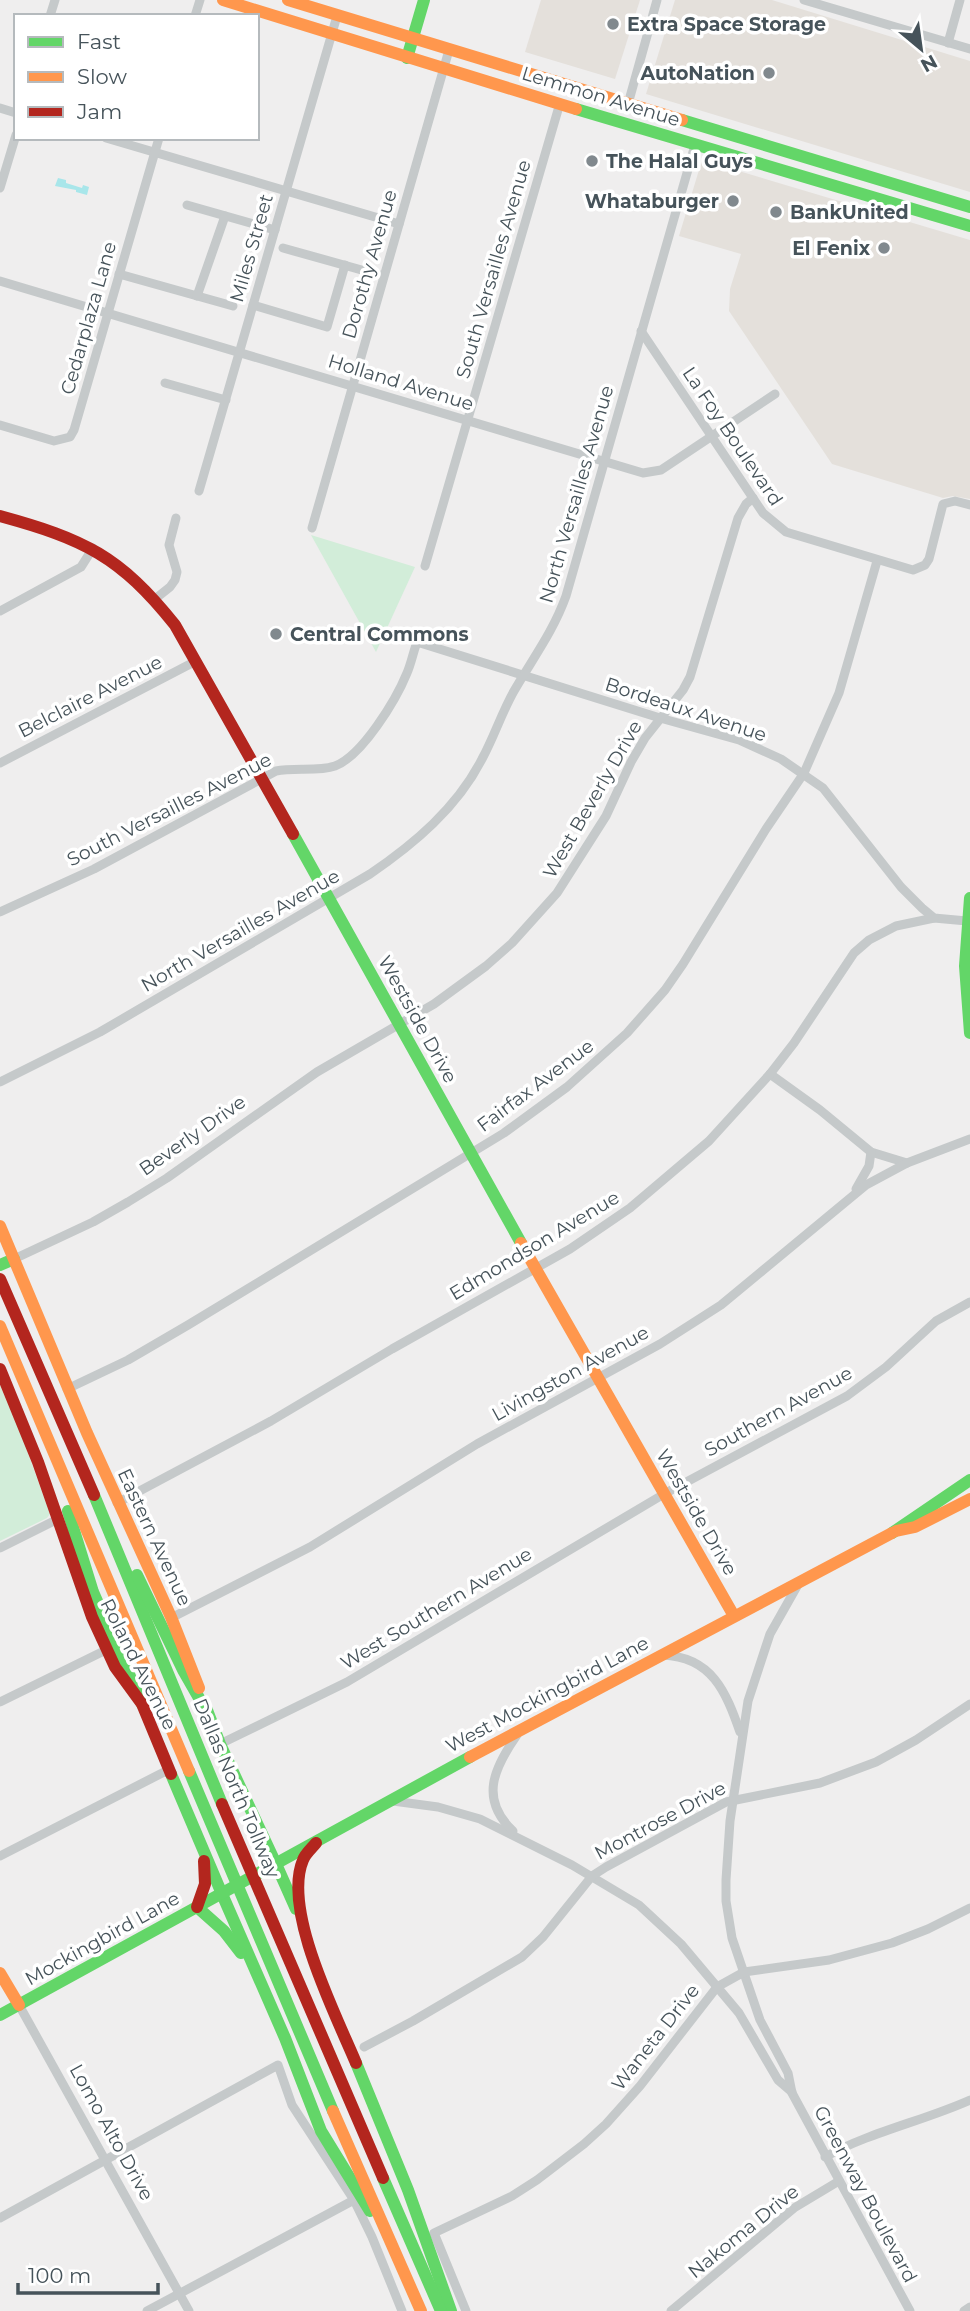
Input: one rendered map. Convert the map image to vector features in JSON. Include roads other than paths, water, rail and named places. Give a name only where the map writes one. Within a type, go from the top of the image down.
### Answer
[{"type":"main road","name":"Lemmon Avenue","points":[[223,0],[443,69],[970,226]]},
{"type":"main road","name":"Lemmon Avenue","points":[[288,0],[970,207]]},
{"type":"main road","points":[[407,58],[424,0]]},
{"type":"main road","points":[[560,103],[565,85]]},
{"type":"main road","points":[[623,123],[628,104]]},
{"type":"main road","points":[[695,145],[701,126]]},
{"type":"main road","points":[[869,196],[875,178]]},
{"type":"main road","points":[[930,214],[934,196]]},
{"type":"main road","name":"Westside Drive","points":[[0,516],[63,534],[93,548],[123,567],[155,599],[175,625],[400,1024],[470,1154],[734,1616]]},
{"type":"main road","points":[[970,899],[965,982],[970,1033]]},
{"type":"main road","name":"Eastern Avenue","points":[[0,1226],[8,1262],[171,1618],[270,1868],[304,1924]]},
{"type":"main road","name":"Dallas North Tollway","points":[[0,1279],[96,1500],[264,1905],[441,2311]]},
{"type":"main road","name":"Dallas North Tollway","points":[[0,1326],[248,1910],[292,2021],[421,2311]]},
{"type":"main road","name":"Roland Avenue","points":[[0,1369],[38,1462],[78,1581],[106,1650],[142,1704],[168,1770],[225,1893],[255,1973]]},
{"type":"main road","points":[[49,1445],[93,1592],[142,1704]]},
{"type":"main road","name":"West Mockingbird Lane","points":[[225,1893],[518,1732],[893,1532],[970,1480]]},
{"type":"main road","name":"West Mockingbird Lane","points":[[893,1532],[915,1527],[970,1499]]},
{"type":"main road","points":[[96,1500],[149,1597],[183,1670],[208,1712]]},
{"type":"main road","points":[[316,1843],[303,1858],[299,1887],[311,1955],[408,2190],[451,2311]]},
{"type":"main road","points":[[204,1850],[206,1884],[197,1907],[224,1931],[255,1973],[285,2038],[321,2131],[342,2169],[394,2247]]},
{"type":"main road","name":"Mockingbird Lane","points":[[0,2015],[225,1893]]},
{"type":"main road","name":"Lomo Alto Drive","points":[[0,1973],[19,2005]]},
{"type":"street","points":[[628,104],[657,0]]},
{"type":"street","points":[[948,43],[960,0]]},
{"type":"street","points":[[808,1],[970,49]]},
{"type":"street","name":"Miles Street","points":[[199,491],[337,16]]},
{"type":"street","name":"Dorothy Avenue","points":[[312,528],[449,50]]},
{"type":"street","name":"South Versailles Avenue","points":[[425,566],[560,103]]},
{"type":"street","points":[[0,188],[14,140]]},
{"type":"street","points":[[113,140],[398,224]]},
{"type":"street","name":"Cedarplaza Lane","points":[[0,425],[54,441],[70,437],[74,430],[158,140]]},
{"type":"street","name":"North Versailles Avenue","points":[[0,1082],[100,1031],[398,855],[448,809],[466,786],[482,760],[512,694],[559,617],[695,145]]},
{"type":"street","points":[[187,205],[275,230]]},
{"type":"street","name":"Miles Street","points":[[197,296],[225,216]]},
{"type":"street","points":[[283,248],[383,276]]},
{"type":"street","points":[[253,305],[327,327],[345,265]]},
{"type":"street","points":[[119,274],[233,306]]},
{"type":"street","name":"Holland Avenue","points":[[0,281],[108,311],[643,473],[662,470],[775,394]]},
{"type":"street","name":"La Foy Boulevard","points":[[641,331],[753,499],[770,521],[786,533],[913,570],[925,565],[929,559],[943,505],[955,501],[970,505]]},
{"type":"street","points":[[165,383],[226,400]]},
{"type":"street","name":"West Beverly Drive","points":[[400,1024],[461,986],[512,943],[536,918],[578,862],[606,816],[631,762],[690,677],[738,518],[746,504],[753,499]]},
{"type":"street","points":[[155,599],[175,580],[177,572],[169,545],[176,518]]},
{"type":"street","points":[[0,611],[81,567],[93,548]]},
{"type":"street","name":"Fairfax Avenue","points":[[67,1389],[128,1360],[470,1154],[531,1115],[601,1059],[645,1013],[684,964],[765,829],[804,773],[839,693],[877,561]]},
{"type":"street","name":"South Versailles Avenue","points":[[0,912],[94,869],[262,778],[290,768],[332,767],[343,762],[374,728],[393,700],[407,674],[417,642]]},
{"type":"street","name":"Bordeaux Avenue","points":[[417,642],[739,740],[781,759],[823,788],[901,887],[934,918]]},
{"type":"street","name":"Belclaire Avenue","points":[[0,762],[196,660]]},
{"type":"street","points":[[934,918],[968,922]]},
{"type":"street","name":"Edmondson Avenue","points":[[117,1503],[271,1421],[594,1234],[663,1182],[727,1123],[794,1043],[854,953],[869,940],[896,926],[934,918]]},
{"type":"street","name":"Beverly Drive","points":[[8,1262],[74,1232],[128,1202],[317,1072],[400,1024]]},
{"type":"street","points":[[770,1074],[871,1152],[907,1163]]},
{"type":"street","name":"Livingston Avenue","points":[[171,1618],[310,1547],[454,1458],[660,1344],[721,1305],[853,1194],[907,1163],[970,1139]]},
{"type":"street","points":[[853,1194],[869,1166],[871,1152]]},
{"type":"street","name":"Southern Avenue","points":[[664,1494],[847,1396],[886,1367],[936,1321],[970,1302]]},
{"type":"street","name":"West Southern Avenue","points":[[220,1744],[379,1663],[664,1494]]},
{"type":"street","points":[[0,1548],[58,1519]]},
{"type":"street","points":[[792,2093],[788,2073],[760,2020],[732,1938],[726,1901],[727,1846],[741,1734],[748,1701],[770,1634],[801,1580]]},
{"type":"street","points":[[0,1702],[106,1650]]},
{"type":"street","points":[[661,1655],[681,1657],[710,1672],[730,1704],[741,1734]]},
{"type":"street","name":"Montrose Drive","points":[[364,2047],[522,1957],[543,1937],[592,1876],[734,1799],[797,1789],[846,1775],[876,1762],[970,1704]]},
{"type":"street","points":[[518,1732],[495,1772],[493,1792],[500,1816],[522,1839]]},
{"type":"street","points":[[0,1856],[168,1770]]},
{"type":"street","points":[[391,1801],[460,1812],[522,1839],[592,1876],[649,1912],[681,1944],[717,1987],[743,2020],[778,2080],[792,2093]]},
{"type":"street","name":"Waneta Drive","points":[[466,2311],[434,2233],[512,2196],[584,2144],[640,2087],[717,1987],[744,1972],[862,1953],[928,1929],[970,1908]]},
{"type":"street","name":"Lomo Alto Drive","points":[[19,2005],[189,2311]]},
{"type":"street","points":[[0,2218],[278,2065],[292,2105],[354,2200],[402,2311]]},
{"type":"street","name":"Greenway Boulevard","points":[[792,2093],[910,2311]]},
{"type":"street","points":[[825,2157],[845,2146],[923,2120],[970,2100]]},
{"type":"street","name":"Nakoma Drive","points":[[671,2311],[794,2208],[839,2181]]},
{"type":"street","points":[[147,2311],[354,2200]]},
{"type":"street","points":[[964,2311],[970,2307]]},
{"type":"water","points":[[58,178],[82,188],[83,185],[89,187],[87,195],[55,186]]},
{"type":"place","name":"Extra Space Storage","points":[[613,24]]},
{"type":"place","name":"AutoNation","points":[[769,73]]},
{"type":"place","name":"The Halal Guys","points":[[592,161]]},
{"type":"place","name":"Whataburger","points":[[733,201]]},
{"type":"place","name":"BankUnited","points":[[776,212]]},
{"type":"place","name":"El Fenix","points":[[884,248]]},
{"type":"place","name":"Central Commons","points":[[276,634]]}]
